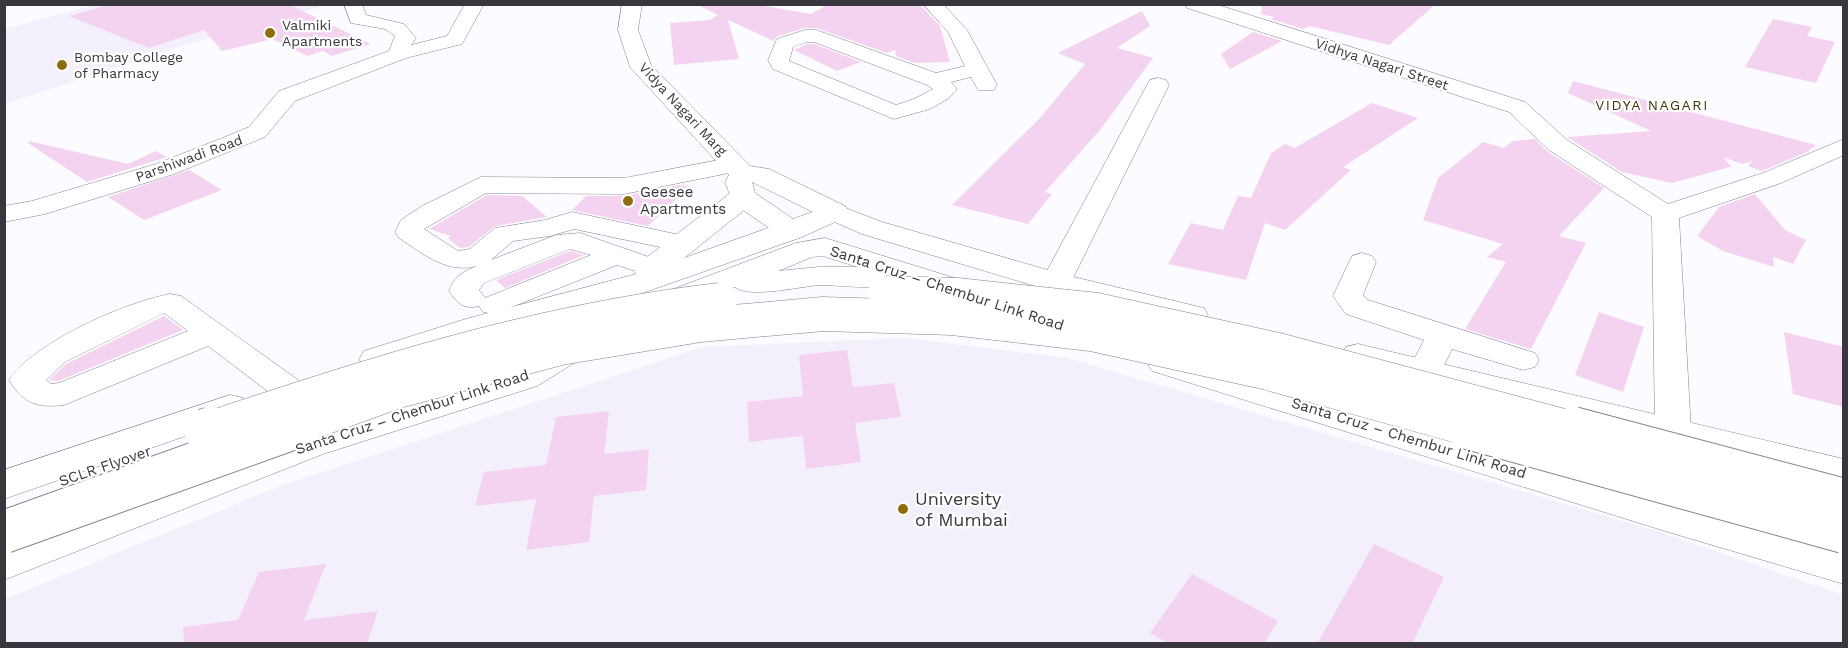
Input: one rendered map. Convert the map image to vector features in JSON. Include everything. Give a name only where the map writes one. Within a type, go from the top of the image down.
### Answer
[{"type":"main road","name":"Vidya Nagari Marg","points":[[632,4],[628,30],[641,67],[741,179],[792,231],[825,247]]},
{"type":"main road","points":[[621,305],[653,268],[684,244],[741,179],[760,175],[872,228],[1056,282],[1844,473]]},
{"type":"main road","name":"Santa Cruz – Chembur Link Road","points":[[4,563],[310,445],[518,380],[621,305],[835,212]]},
{"type":"main road","points":[[825,247],[872,228]]},
{"type":"main road","name":"Santa Cruz – Chembur Link Road","points":[[4,485],[286,388],[481,310],[621,305],[807,249],[825,247],[998,302],[1177,368],[1665,516],[1844,567]]},
{"type":"main road","points":[[621,305],[743,283],[819,276],[890,277],[998,302]]},
{"type":"main road","name":"SCLR Flyover","points":[[4,501],[392,367],[557,324],[699,302],[824,291],[957,295],[1097,310],[1274,349],[1844,500]]},
{"type":"main road","points":[[481,310],[518,380],[601,357],[748,332],[908,330],[1044,341],[1177,368]]},
{"type":"main road","points":[[4,532],[398,391],[560,348],[700,325],[823,314],[953,318],[1091,334],[1268,373],[1844,531]]},
{"type":"street","points":[[353,4],[358,19],[393,24],[401,29],[406,38],[399,48],[399,54]]},
{"type":"street","name":"Parshiwadi Road","points":[[4,214],[36,208],[165,169],[257,132],[287,96],[399,54],[455,40],[475,4]]},
{"type":"street","points":[[932,4],[957,30],[982,77],[935,80],[816,36],[805,36],[784,43],[778,60],[780,65],[894,112],[907,111],[940,95],[946,89],[935,80]]},
{"type":"street","name":"Vidhya Nagari Street","points":[[1194,4],[1517,106],[1558,145],[1665,214]]},
{"type":"street","points":[[1056,282],[1158,85]]},
{"type":"street","points":[[1665,516],[1673,431],[1665,214],[1772,178],[1844,146]]},
{"type":"street","points":[[684,244],[572,220],[550,228],[505,234],[480,255],[465,260],[451,259],[409,232],[411,226],[432,212],[481,185],[624,186],[741,179]]},
{"type":"street","points":[[481,310],[618,254],[653,268]]},
{"type":"street","points":[[1362,262],[1348,296],[1357,307],[1523,360]]},
{"type":"street","points":[[212,333],[64,394],[44,396],[26,380],[53,355],[150,307],[170,303],[212,333],[286,388]]},
{"type":"street","points":[[1425,371],[1442,335]]},
{"type":"shaded area","name":"Bombay College of Pharmacy","points":[[95,5],[319,5],[317,8],[181,46],[5,104],[5,29]]},
{"type":"shaded area","name":"University of Mumbai","points":[[906,338],[1067,358],[1657,531],[1844,595],[1843,644],[5,644],[5,599],[280,486],[702,347]]},
{"type":"building","points":[[111,4],[288,4],[371,44],[332,56],[323,51],[307,56],[273,39],[222,51],[204,30],[149,48],[69,16]]},
{"type":"building","points":[[696,4],[754,4],[811,14],[828,4],[919,4],[940,26],[950,62],[915,63],[896,56],[895,50],[887,53],[816,28],[804,28],[776,37],[774,41],[728,20],[739,59],[674,65],[670,23],[709,20],[718,15]]},
{"type":"building","points":[[1262,4],[1436,4],[1389,45],[1310,26],[1303,29],[1271,19],[1274,17],[1261,14]]},
{"type":"building","points":[[1142,11],[1150,26],[1117,48],[1153,58],[1100,130],[1045,192],[1052,194],[1028,224],[952,205],[1040,118],[1085,64],[1058,53]]},
{"type":"building","points":[[1773,19],[1812,27],[1807,36],[1835,42],[1816,83],[1745,67]]},
{"type":"building","points":[[1253,32],[1282,41],[1230,69],[1221,54]]},
{"type":"building","points":[[807,44],[814,44],[861,62],[837,71],[794,50]]},
{"type":"building","points":[[1573,81],[1816,145],[1807,152],[1762,171],[1748,166],[1752,161],[1742,164],[1723,157],[1733,169],[1730,167],[1672,183],[1622,172],[1567,137],[1651,131],[1568,93]]},
{"type":"building","points":[[1372,103],[1418,118],[1343,167],[1351,170],[1285,230],[1265,223],[1246,280],[1168,264],[1191,223],[1223,230],[1238,196],[1251,198],[1271,153],[1285,144],[1295,148]]},
{"type":"building","points":[[1535,139],[1548,152],[1604,188],[1559,236],[1586,243],[1531,349],[1465,329],[1506,262],[1487,257],[1503,244],[1423,220],[1438,178],[1483,142],[1504,148],[1513,141]]},
{"type":"building","points":[[29,141],[128,164],[156,151],[167,157],[87,182],[28,143]]},
{"type":"building","points":[[189,170],[222,190],[144,220],[108,197]]},
{"type":"building","name":"Geesee Apartments","points":[[679,185],[689,187],[648,226],[572,210],[586,196],[624,196]]},
{"type":"building","points":[[1755,194],[1785,230],[1806,240],[1793,264],[1773,257],[1774,267],[1723,251],[1697,236],[1719,207]]},
{"type":"building","points":[[487,195],[522,196],[547,217],[495,226],[469,247],[460,248],[448,238],[451,236],[429,229]]},
{"type":"building","points":[[570,251],[584,255],[505,288],[496,280]]},
{"type":"building","points":[[1599,312],[1644,327],[1623,392],[1575,375]]},
{"type":"building","points":[[164,316],[183,330],[58,381],[49,380],[66,364]]},
{"type":"building","points":[[1784,332],[1844,347],[1844,407],[1793,394]]},
{"type":"building","points":[[847,350],[853,387],[894,383],[901,417],[855,423],[861,462],[806,469],[803,436],[749,442],[747,402],[803,396],[799,355]]},
{"type":"building","points":[[609,411],[604,454],[649,449],[646,490],[594,496],[589,542],[526,550],[536,499],[475,506],[484,472],[546,465],[556,417]]},
{"type":"building","points":[[1374,544],[1444,577],[1412,644],[1317,644]]},
{"type":"building","points":[[326,564],[304,620],[378,611],[367,644],[184,644],[183,627],[238,620],[259,572]]},
{"type":"building","points":[[1192,574],[1278,621],[1264,644],[1169,644],[1150,633]]},
{"type":"place","name":"Valmiki Apartments","points":[[270,33]]},
{"type":"place","name":"Bombay College of Pharmacy","points":[[62,65]]},
{"type":"place","name":"Geesee Apartments","points":[[628,201]]},
{"type":"place","name":"University of Mumbai","points":[[903,509]]},
{"type":"district","name":"VIDYA NAGARI","points":[[1652,105]]}]
